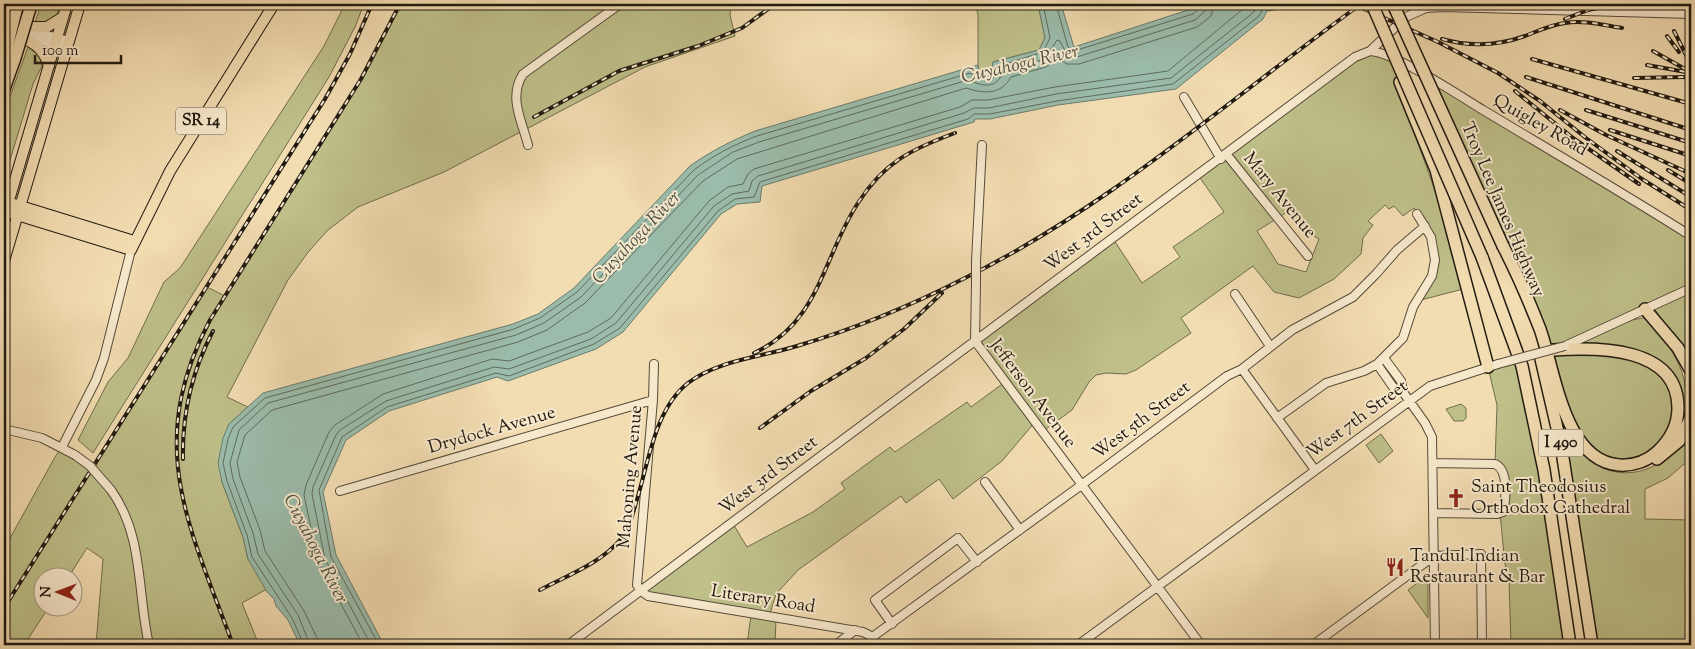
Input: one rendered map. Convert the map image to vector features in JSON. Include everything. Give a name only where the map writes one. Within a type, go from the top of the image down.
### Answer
[{"type":"highway","points":[[7,53],[31,4]]},
{"type":"highway","name":"Troy Lee James Highway","points":[[1372,4],[1396,55],[1482,257],[1522,366],[1544,470],[1570,645]]},
{"type":"highway","name":"Troy Lee James Highway","points":[[1393,4],[1503,246],[1529,317],[1553,401],[1592,645]]},
{"type":"highway","points":[[4,89],[7,53],[17,15]]},
{"type":"highway","points":[[1396,55],[1398,76],[1436,170],[1461,266],[1493,365]]},
{"type":"highway","points":[[1503,246],[1515,268],[1540,330],[1567,414],[1578,441],[1594,457],[1604,462],[1632,465],[1651,462],[1665,454],[1679,441],[1691,418]]},
{"type":"highway","points":[[1645,309],[1678,348],[1691,371]]},
{"type":"highway","points":[[1553,350],[1565,347],[1598,349],[1634,355],[1655,364],[1670,380],[1677,397],[1678,407],[1672,433],[1655,454],[1632,465]]},
{"type":"main road","points":[[67,4],[5,208],[133,245]]},
{"type":"main road","points":[[4,261],[80,4]]},
{"type":"main road","name":"SR 14","points":[[133,245],[170,171],[274,4]]},
{"type":"main road","points":[[17,15],[47,27],[63,17]]},
{"type":"main road","points":[[4,27],[39,46],[45,54],[49,66]]},
{"type":"main road","points":[[4,186],[18,169]]},
{"type":"street","points":[[528,145],[516,108],[519,80],[529,68],[620,4]]},
{"type":"street","name":"West 3rd Street","points":[[568,645],[975,342],[1116,234],[1224,157],[1355,57],[1370,51],[1406,17],[1426,8],[1556,9],[1691,14]]},
{"type":"street","points":[[4,27],[17,15],[56,41]]},
{"type":"street","points":[[4,27],[68,45]]},
{"type":"street","name":"Quigley Road","points":[[1370,51],[1387,55],[1453,92],[1596,176],[1691,236]]},
{"type":"street","name":"Mary Avenue","points":[[1184,97],[1224,157],[1308,256]]},
{"type":"street","name":"Jefferson Avenue","points":[[982,145],[976,261],[975,342],[1201,645]]},
{"type":"street","points":[[1277,418],[1326,383],[1364,372],[1377,364],[1403,338],[1414,307],[1432,276],[1435,260],[1431,237],[1416,214]]},
{"type":"street","name":"West 5th Street","points":[[871,638],[1082,485],[1227,376],[1242,369],[1292,330],[1353,296],[1397,250],[1425,226]]},
{"type":"street","points":[[62,447],[96,380],[104,358],[133,245]]},
{"type":"street","points":[[1565,347],[1691,288]]},
{"type":"street","points":[[1235,294],[1270,346]]},
{"type":"street","name":"West 7th Street","points":[[1078,645],[1430,386],[1493,365],[1553,350]]},
{"type":"street","points":[[1384,358],[1401,381],[1403,392],[1429,429],[1432,437],[1435,645]]},
{"type":"street","name":"Mahoning Avenue","points":[[641,591],[637,584],[653,400],[654,364]]},
{"type":"street","points":[[1377,364],[1394,387],[1403,392]]},
{"type":"street","points":[[1242,369],[1315,470]]},
{"type":"street","name":"Drydock Avenue","points":[[340,491],[653,400]]},
{"type":"street","points":[[4,429],[42,438],[62,447],[90,466],[110,490],[125,513],[134,538],[149,645]]},
{"type":"street","points":[[1433,462],[1495,464],[1500,466],[1504,472],[1503,512],[1497,514],[1434,512]]},
{"type":"street","points":[[985,482],[1020,530]]},
{"type":"street","points":[[892,624],[875,600],[958,538],[977,562]]},
{"type":"street","points":[[1313,645],[1434,556],[1481,554],[1482,645]]},
{"type":"street","name":"Literary Road","points":[[641,591],[648,596],[742,613],[855,630],[867,634],[877,645]]},
{"type":"street","points":[[836,645],[855,630]]},
{"type":"green space","points":[[41,4],[61,4],[55,17],[49,21],[35,23]]},
{"type":"green space","points":[[345,4],[364,4],[355,27],[329,77],[93,453],[78,440],[108,382],[128,358],[164,282],[180,268],[324,46]]},
{"type":"green space","points":[[400,4],[731,4],[730,15],[735,36],[645,67],[444,172],[358,207],[328,230],[309,251],[288,280],[227,397],[248,407],[229,424],[222,482],[243,537],[248,559],[267,589],[242,603],[259,645],[96,645],[103,559],[87,548],[75,566],[32,566],[32,616],[43,616],[24,645],[4,645],[4,549],[55,457],[62,447],[94,467],[207,287],[225,296],[361,79]]},
{"type":"green space","points":[[975,4],[1038,4],[1045,38],[1039,50],[993,62],[992,73],[978,73],[978,15]]},
{"type":"green space","points":[[28,47],[40,56],[42,66],[33,84],[4,180],[4,113]]},
{"type":"green space","points":[[1364,53],[1397,60],[1407,112],[1467,288],[1417,301],[1431,273],[1433,254],[1431,245],[1414,208],[1403,216],[1394,206],[1389,209],[1385,205],[1368,221],[1373,225],[1363,238],[1361,254],[1334,279],[1299,298],[1274,292],[1253,266],[1181,318],[1191,333],[1136,370],[1126,374],[1106,373],[1096,375],[1089,382],[1072,410],[1042,432],[1035,422],[1002,461],[953,499],[939,479],[906,503],[901,496],[798,570],[776,594],[769,617],[776,618],[775,645],[747,645],[751,615],[641,591],[732,522],[747,547],[813,512],[845,489],[841,483],[890,447],[895,452],[967,402],[971,407],[1005,382],[975,341],[1112,237],[1142,283],[1180,257],[1173,247],[1224,212],[1198,175]],"holes":[[[1289,211],[1300,228],[1319,239],[1306,272],[1278,264],[1257,231]]]},
{"type":"green space","points":[[1430,79],[1691,236],[1691,363],[1652,305],[1553,350],[1509,243]]},
{"type":"green space","points":[[1643,318],[1648,320],[1669,347],[1682,373],[1686,401],[1680,435],[1681,410],[1658,364],[1579,344],[1631,320]]},
{"type":"green space","points":[[1589,351],[1626,357],[1646,363],[1662,376],[1668,385],[1673,405],[1671,426],[1663,443],[1649,453],[1631,459],[1614,459],[1593,451],[1576,428],[1567,404],[1554,355]]},
{"type":"green space","points":[[1521,358],[1571,645],[1511,645],[1509,579],[1505,564],[1500,513],[1503,512],[1504,472],[1495,464],[1497,405],[1488,367]]},
{"type":"green space","points":[[1461,404],[1466,408],[1466,418],[1463,421],[1454,421],[1446,409]]},
{"type":"green space","points":[[1381,434],[1393,451],[1379,463],[1366,445]]},
{"type":"green space","points":[[1691,434],[1691,458],[1668,478],[1645,489],[1645,519],[1691,520],[1691,645],[1598,645],[1566,441],[1573,440],[1597,465],[1614,472],[1627,473],[1652,467],[1663,461],[1683,444]]},
{"type":"green space","points":[[1428,575],[1428,618],[1408,590]]},
{"type":"water","name":"Cuyahoga River","points":[[1038,4],[1061,4],[1074,47],[1191,9],[1198,4],[1291,4],[1281,9],[1267,11],[1263,19],[1176,89],[1058,105],[990,119],[975,119],[974,122],[762,186],[760,202],[737,204],[721,214],[623,332],[596,349],[508,381],[497,377],[389,411],[346,440],[323,492],[336,555],[384,645],[300,645],[288,620],[276,606],[274,599],[267,592],[248,559],[243,537],[222,482],[218,463],[223,438],[229,424],[263,393],[513,324],[538,314],[574,288],[690,166],[706,156],[755,131],[978,65],[978,73],[991,73],[993,62],[1039,50],[1045,38]]},
{"type":"railway","points":[[4,608],[325,99],[350,54],[372,4]]},
{"type":"railway","points":[[233,645],[189,522],[180,484],[177,446],[180,407],[190,365],[210,320],[361,79],[400,4]]},
{"type":"railway","points":[[534,117],[619,71],[698,46],[742,28],[775,4]]},
{"type":"railway","points":[[1353,4],[1438,42],[1498,73],[1540,101],[1642,179],[1691,210]]},
{"type":"railway","points":[[540,590],[603,556],[624,535],[631,519],[650,451],[661,420],[668,406],[688,383],[700,375],[726,364],[797,346],[902,308],[1016,251],[1118,186],[1361,4]]},
{"type":"railway","points":[[1565,19],[1588,10],[1615,4]]},
{"type":"railway","points":[[1608,5],[1691,4]]},
{"type":"railway","points":[[1442,39],[1473,44],[1504,42],[1554,25],[1572,22],[1594,23],[1622,28]]},
{"type":"railway","points":[[1674,31],[1691,65]]},
{"type":"railway","points":[[1667,36],[1679,52]]},
{"type":"railway","points":[[1653,51],[1685,69]]},
{"type":"railway","points":[[1532,59],[1691,104]]},
{"type":"railway","points":[[1647,65],[1686,72]]},
{"type":"railway","points":[[1526,77],[1691,130]]},
{"type":"railway","points":[[1634,78],[1686,77]]},
{"type":"railway","points":[[1515,91],[1573,138],[1639,184]]},
{"type":"railway","points":[[1560,110],[1606,135],[1691,174]]},
{"type":"railway","points":[[1586,110],[1691,143]]},
{"type":"railway","points":[[1610,130],[1691,156]]},
{"type":"railway","points":[[754,353],[776,340],[793,324],[807,306],[818,287],[846,223],[858,203],[878,177],[912,151],[955,133]]},
{"type":"railway","points":[[1617,151],[1691,197]]},
{"type":"railway","points":[[1668,170],[1691,184]]},
{"type":"railway","points":[[760,428],[811,391],[866,358],[904,329],[942,293]]},
{"type":"railway","points":[[183,459],[184,426],[190,393],[199,362],[213,331]]},
{"type":"place","name":"Saint Theodosius Orthodox Cathedral","points":[[1456,498]]},
{"type":"place","name":"Tandul Indian Restaurant & Bar","points":[[1395,567]]}]
